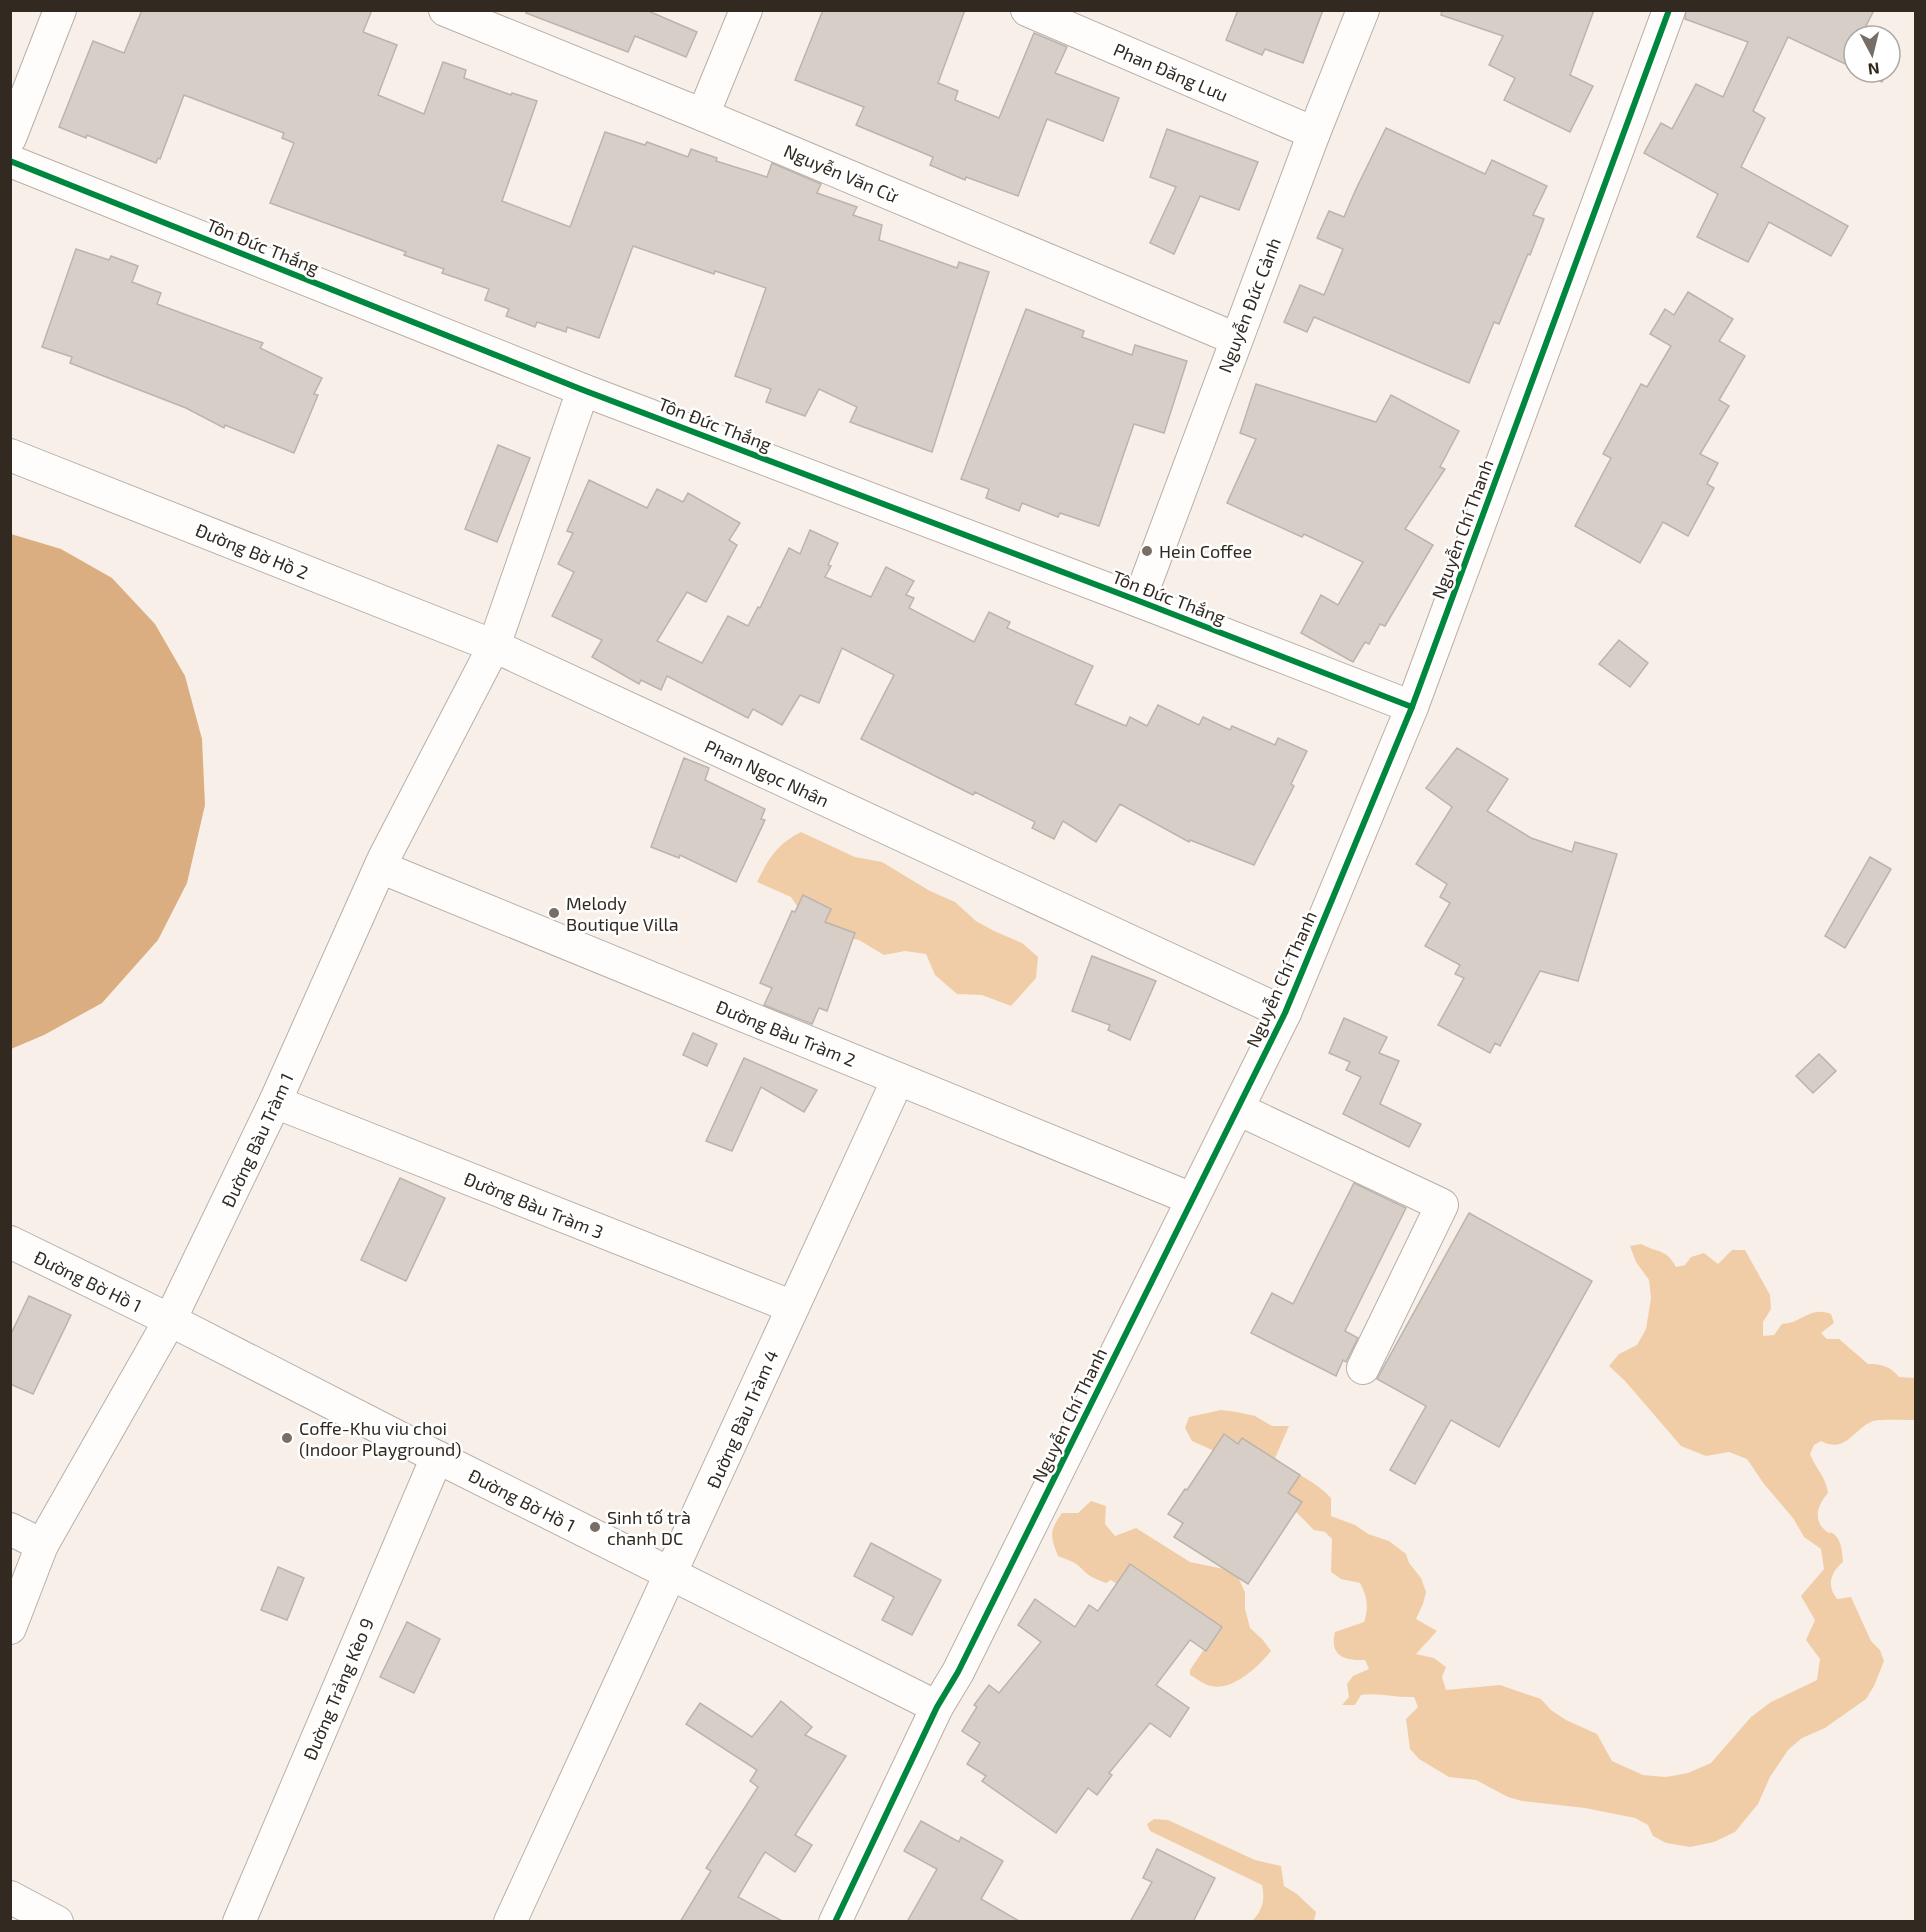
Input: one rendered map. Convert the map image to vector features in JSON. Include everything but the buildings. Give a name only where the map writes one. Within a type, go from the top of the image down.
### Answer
[{"type":"street","points":[[10,138],[60,10]]},
{"type":"street","name":"Nguyễn Văn Cừ","points":[[445,10],[703,115],[1236,339]]},
{"type":"street","points":[[703,115],[746,10]]},
{"type":"street","name":"Phan Đăng Lưu","points":[[1027,10],[1314,133]]},
{"type":"street","name":"Nguyễn Đức Cảnh","points":[[1139,601],[1314,133],[1363,10]]},
{"type":"street","name":"Nguyễn Chí Thanh","points":[[835,1922],[937,1707],[964,1661],[1285,1013],[1412,707],[1669,10]]},
{"type":"street","name":"Tôn Đức Thắng","points":[[10,161],[583,390],[1412,707]]},
{"type":"street","points":[[494,646],[583,390]]},
{"type":"street","name":"Đường Bờ Hồ 2","points":[[10,455],[494,646]]},
{"type":"street","name":"Đường Bàu Tràm 1","points":[[10,1629],[42,1545],[170,1320],[275,1102],[380,867],[494,646]]},
{"type":"street","name":"Phan Ngọc Nhân","points":[[494,646],[1285,1013]]},
{"type":"street","name":"Đường Bàu Tràm 2","points":[[380,867],[1192,1199]]},
{"type":"street","name":"Đường Bàu Tràm 4","points":[[510,1922],[898,1079]]},
{"type":"street","name":"Đường Bàu Tràm 3","points":[[275,1102],[793,1307]]},
{"type":"street","points":[[1238,1108],[1442,1205],[1363,1368]]},
{"type":"street","name":"Đường Bờ Hồ 1","points":[[10,1242],[170,1320],[437,1457],[937,1707]]},
{"type":"street","name":"Đường Trảng Kèo 9","points":[[239,1922],[437,1457]]},
{"type":"street","points":[[10,1529],[42,1545]]},
{"type":"street","points":[[10,1897],[57,1922]]},
{"type":"shaded area","points":[[11,534],[61,549],[112,578],[155,624],[185,676],[202,739],[205,805],[187,883],[158,940],[102,1003],[44,1035],[11,1049]]},
{"type":"shaded area","points":[[801,832],[855,857],[882,862],[930,891],[955,902],[976,921],[1022,943],[1038,957],[1036,978],[1011,1006],[982,995],[957,994],[935,975],[926,954],[905,951],[884,955],[859,940],[833,935],[807,921],[791,897],[757,882],[774,852]]},
{"type":"shaded area","points":[[1641,1244],[1665,1254],[1676,1267],[1685,1265],[1691,1257],[1704,1253],[1718,1264],[1732,1250],[1745,1250],[1770,1295],[1771,1309],[1763,1322],[1763,1336],[1774,1335],[1782,1324],[1795,1321],[1811,1313],[1831,1314],[1834,1323],[1821,1333],[1827,1339],[1839,1339],[1868,1364],[1885,1366],[1899,1377],[1915,1378],[1915,1420],[1873,1421],[1843,1443],[1837,1445],[1821,1441],[1814,1445],[1810,1454],[1825,1482],[1828,1493],[1819,1507],[1819,1522],[1826,1531],[1835,1535],[1842,1551],[1843,1562],[1833,1574],[1832,1589],[1837,1599],[1851,1597],[1871,1641],[1880,1650],[1884,1661],[1874,1686],[1866,1699],[1825,1728],[1802,1738],[1788,1750],[1770,1777],[1758,1804],[1735,1832],[1714,1842],[1690,1847],[1666,1843],[1653,1836],[1648,1825],[1635,1818],[1585,1808],[1522,1801],[1508,1797],[1476,1780],[1449,1777],[1419,1759],[1410,1749],[1406,1719],[1418,1707],[1414,1697],[1361,1695],[1355,1705],[1342,1705],[1349,1697],[1347,1684],[1353,1676],[1369,1669],[1365,1660],[1345,1658],[1334,1647],[1335,1632],[1364,1622],[1367,1602],[1360,1583],[1341,1579],[1331,1572],[1332,1539],[1325,1532],[1314,1530],[1290,1506],[1232,1459],[1192,1441],[1185,1428],[1189,1417],[1221,1410],[1255,1416],[1272,1426],[1289,1426],[1275,1458],[1331,1498],[1331,1516],[1355,1525],[1368,1534],[1389,1541],[1406,1554],[1409,1563],[1421,1578],[1426,1592],[1416,1619],[1437,1631],[1416,1654],[1434,1658],[1446,1667],[1442,1677],[1446,1690],[1500,1685],[1541,1699],[1551,1710],[1566,1720],[1597,1734],[1612,1761],[1643,1775],[1666,1777],[1688,1773],[1711,1763],[1751,1717],[1771,1702],[1817,1680],[1820,1659],[1806,1640],[1815,1620],[1801,1596],[1824,1569],[1821,1549],[1804,1537],[1793,1518],[1764,1484],[1747,1459],[1729,1452],[1706,1456],[1681,1446],[1625,1381],[1609,1366],[1619,1354],[1637,1345],[1646,1329],[1651,1298],[1649,1280],[1636,1262],[1630,1246]]},
{"type":"shaded area","points":[[1091,1501],[1106,1506],[1105,1524],[1115,1536],[1136,1528],[1190,1562],[1224,1569],[1237,1575],[1245,1592],[1245,1609],[1250,1628],[1271,1651],[1266,1657],[1244,1676],[1228,1685],[1219,1687],[1208,1685],[1190,1675],[1190,1670],[1206,1646],[1111,1580],[1106,1583],[1095,1579],[1076,1564],[1058,1556],[1052,1534],[1058,1519],[1062,1513],[1078,1513]]},
{"type":"shaded area","points":[[1154,1819],[1168,1820],[1255,1860],[1281,1866],[1284,1886],[1297,1894],[1316,1912],[1314,1921],[1252,1921],[1259,1913],[1262,1904],[1262,1885],[1150,1831],[1147,1824]]},
{"type":"cycle path","points":[[835,1922],[937,1707],[958,1672],[1285,1013],[1412,707],[1669,10]]},
{"type":"cycle path","points":[[10,161],[583,390],[1412,707]]},
{"type":"place","name":"Hein Coffee","points":[[1147,551]]},
{"type":"place","name":"Melody Boutique Villa","points":[[554,913]]},
{"type":"place","name":"Coffe-Khu viu choi (Indoor Playground)","points":[[287,1438]]},
{"type":"place","name":"Sinh tố trà chanh DC","points":[[595,1527]]}]
